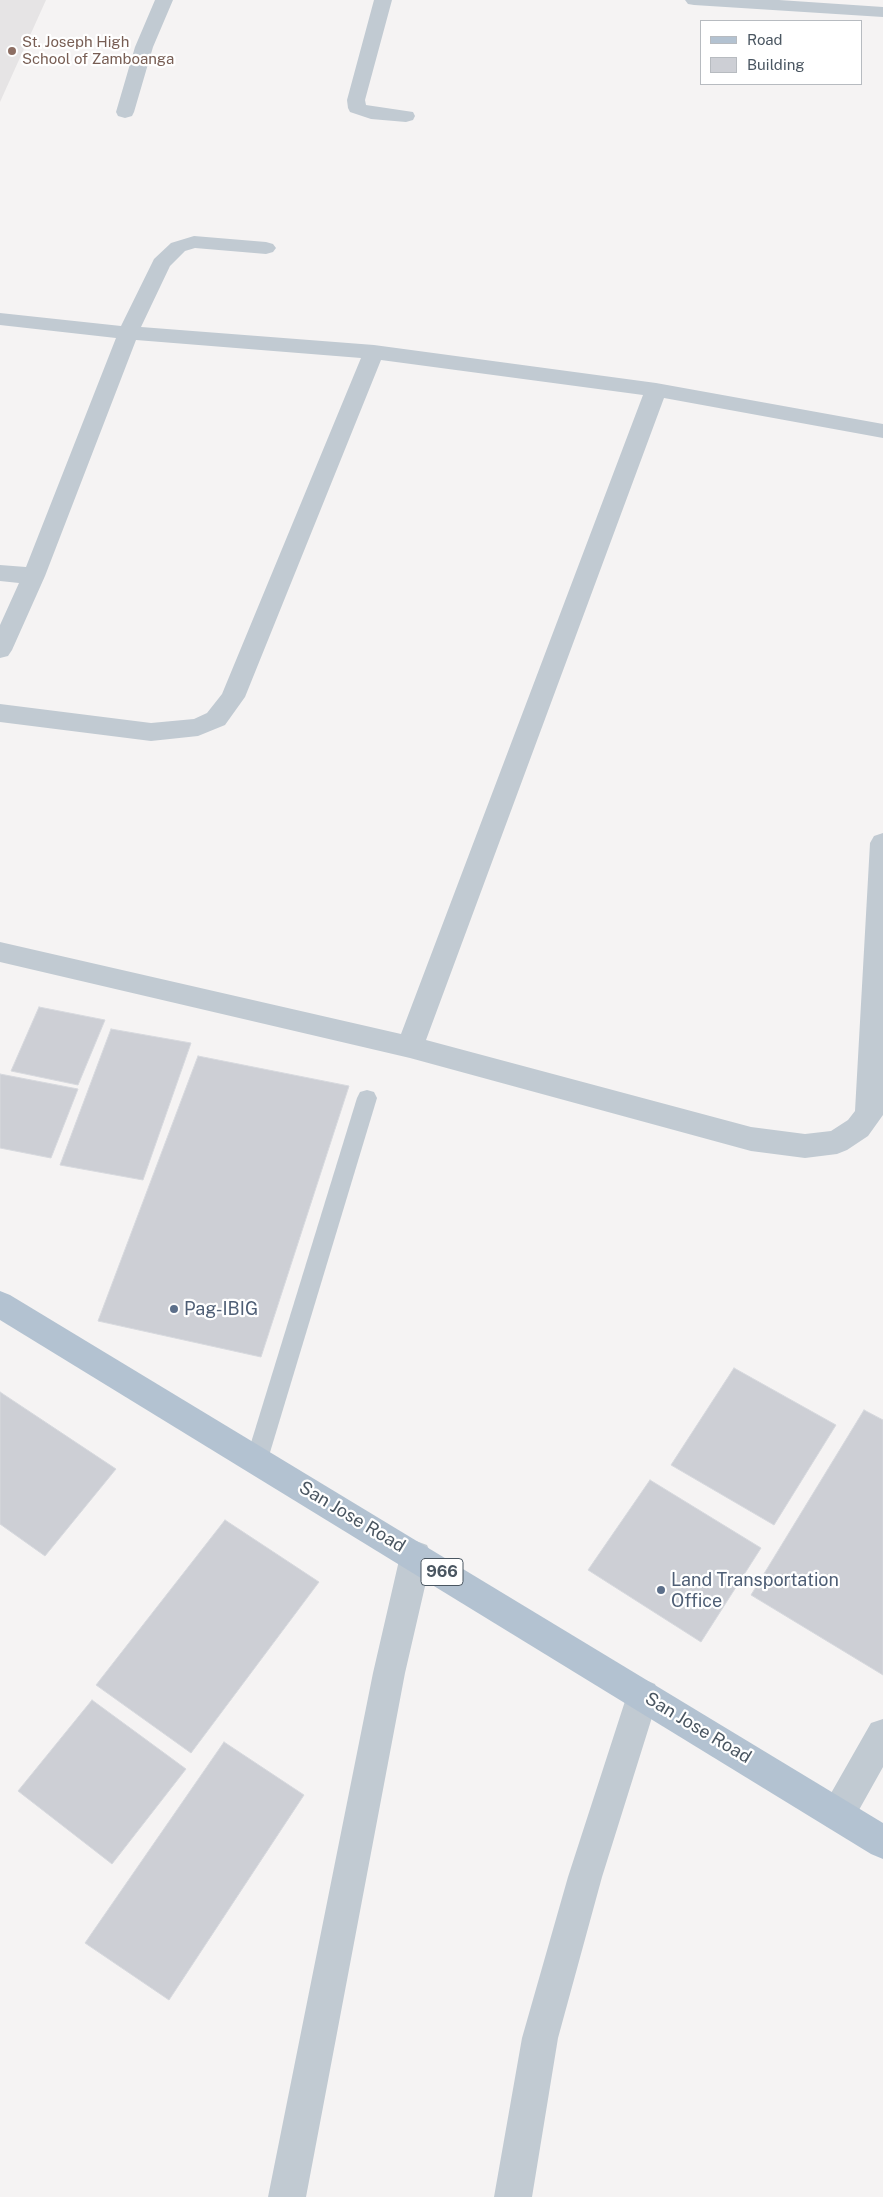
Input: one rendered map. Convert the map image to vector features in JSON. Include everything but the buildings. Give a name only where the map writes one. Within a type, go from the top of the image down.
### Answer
[{"type":"main road","name":"San Jose Road","points":[[0,1304],[644,1694],[883,1842]]},
{"type":"street","points":[[125,112],[144,47],[164,0]]},
{"type":"street","points":[[383,0],[356,100],[357,108],[372,113],[406,116]]},
{"type":"street","points":[[694,0],[883,12]]},
{"type":"street","points":[[0,650],[34,576],[128,333],[161,263],[178,247],[194,242],[219,242],[266,248]]},
{"type":"street","points":[[0,319],[128,333],[374,352],[656,390],[883,431]]},
{"type":"street","points":[[0,713],[151,732],[198,727],[216,720],[233,697],[374,352]]},
{"type":"street","points":[[410,1047],[656,390]]},
{"type":"street","points":[[0,573],[34,576]]},
{"type":"street","points":[[0,952],[410,1047],[751,1139],[805,1146],[837,1142],[858,1128],[870,1116],[883,843]]},
{"type":"street","points":[[286,2197],[389,1673],[416,1556]]},
{"type":"street","points":[[513,2197],[540,2038],[585,1877],[644,1694]]},
{"type":"street","points":[[838,1814],[883,1735]]},
{"type":"lane","points":[[257,1459],[367,1098]]},
{"type":"shaded area","name":"St. Joseph High School of Zamboanga","points":[[0,0],[46,0],[0,102]]},
{"type":"place","name":"St. Joseph High School of Zamboanga","points":[[12,51]]},
{"type":"place","name":"Pag-IBIG","points":[[174,1309]]},
{"type":"place","name":"Land Transportation Office","points":[[661,1590]]}]
